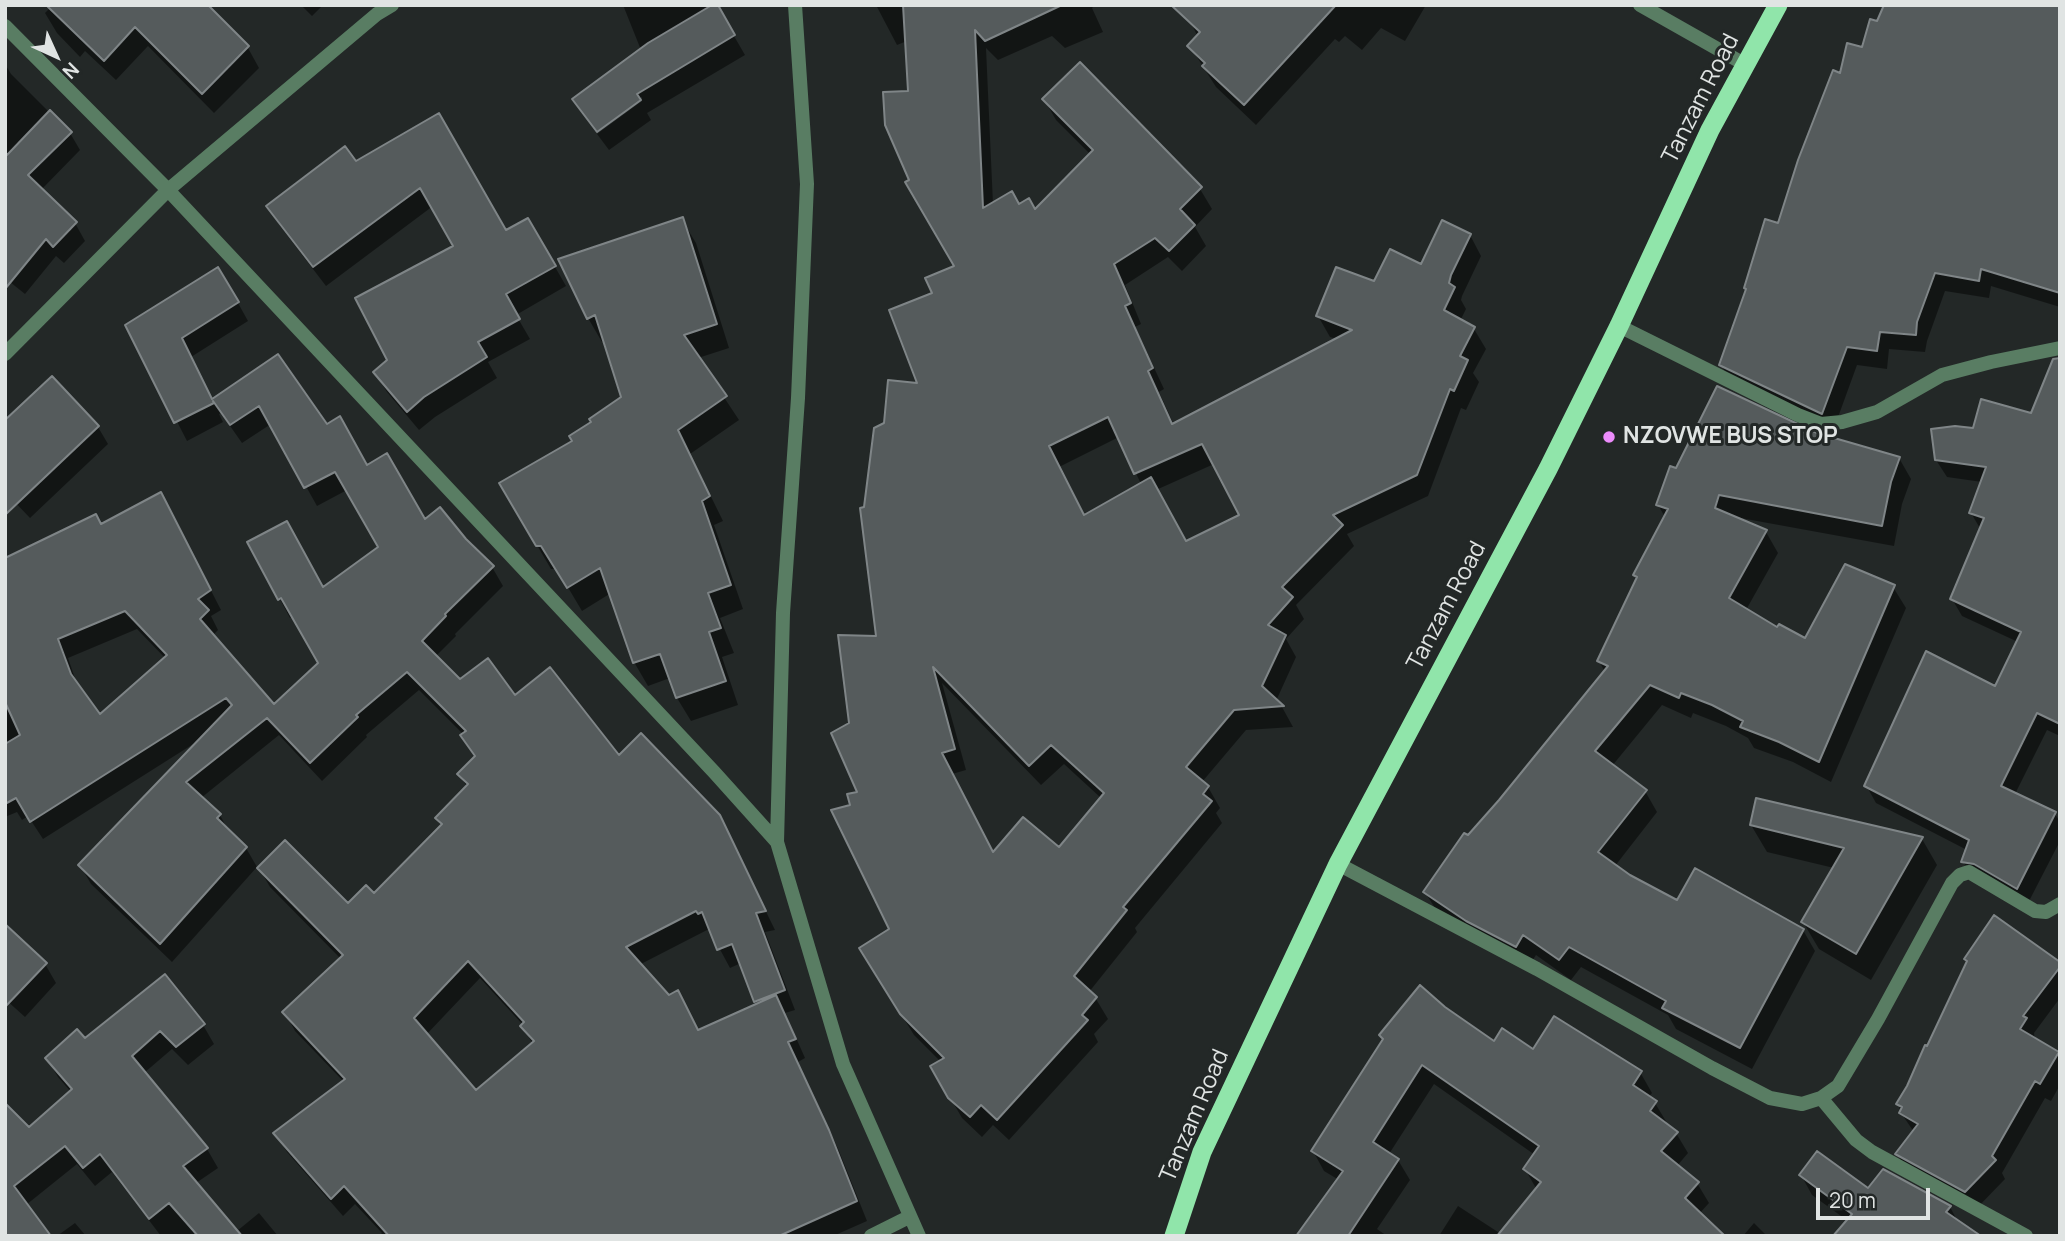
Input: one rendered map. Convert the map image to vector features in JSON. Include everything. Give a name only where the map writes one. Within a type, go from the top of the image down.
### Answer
[{"type":"highway","name":"Tanzam Road","points":[[1174,1236],[1202,1152],[1338,864],[1548,469],[1619,326],[1710,130],[1778,5]]},
{"type":"street","points":[[5,354],[168,190],[391,5]]},
{"type":"street","points":[[795,5],[807,184],[798,398],[783,613],[777,842],[843,1064],[919,1236]]},
{"type":"street","points":[[1640,5],[1746,65]]},
{"type":"street","points":[[5,26],[168,190],[777,842]]},
{"type":"street","points":[[1619,326],[1821,424],[1842,422],[1877,412],[1942,375],[2060,348]]},
{"type":"street","points":[[1338,864],[1537,969],[1712,1068],[1770,1098],[1802,1104],[1821,1098],[1838,1086],[1952,883],[1960,875],[1969,872],[2035,911],[2046,912],[2060,904]]},
{"type":"street","points":[[1821,1098],[1856,1140],[1872,1152],[2026,1236]]},
{"type":"street","points":[[871,1236],[909,1217]]},
{"type":"building","points":[[46,5],[208,5],[249,46],[202,94],[135,27],[104,61]]},
{"type":"building","points":[[712,5],[718,5],[735,35],[637,94],[641,100],[597,132],[572,99],[648,43]]},
{"type":"building","points":[[903,5],[1062,5],[985,41],[975,30],[983,208],[1012,191],[1019,204],[1029,198],[1035,209],[1093,150],[1042,99],[1080,62],[1202,187],[1180,209],[1195,225],[1169,251],[1155,238],[1114,264],[1131,303],[1125,306],[1153,368],[1148,371],[1172,424],[1352,330],[1316,316],[1336,267],[1374,281],[1390,249],[1421,264],[1442,220],[1471,234],[1451,275],[1449,283],[1455,287],[1444,310],[1475,327],[1460,356],[1468,360],[1454,391],[1450,389],[1417,475],[1333,515],[1343,525],[1282,587],[1293,597],[1268,625],[1286,635],[1262,686],[1284,706],[1234,710],[1186,767],[1209,786],[1203,794],[1212,801],[1123,907],[1127,910],[1074,976],[1097,997],[1082,1015],[1088,1020],[997,1120],[981,1105],[970,1117],[948,1098],[930,1066],[944,1058],[900,1014],[859,948],[889,929],[831,810],[850,805],[847,794],[857,792],[831,733],[849,723],[838,635],[876,636],[860,508],[864,507],[874,428],[884,423],[888,380],[917,383],[889,310],[932,293],[925,278],[954,266],[905,182],[909,180],[885,125],[883,92],[908,91]],"holes":[[[1108,417],[1134,474],[1202,444],[1239,515],[1186,541],[1151,477],[1084,515],[1049,446]],[[933,667],[1029,766],[1051,745],[1104,793],[1059,847],[1023,817],[993,852],[942,753],[955,749]]]},
{"type":"building","points":[[1171,5],[1336,5],[1244,105],[1202,66],[1205,63],[1187,46],[1200,32]]},
{"type":"building","points":[[1884,5],[2060,5],[2060,293],[1981,269],[1979,281],[1935,273],[1917,322],[1916,335],[1880,332],[1877,351],[1847,347],[1822,414],[1719,365],[1746,289],[1744,288],[1765,219],[1778,223],[1798,160],[1833,70],[1840,73],[1847,43],[1862,47],[1870,19],[1877,21]]},
{"type":"building","points":[[50,110],[72,132],[28,175],[77,222],[53,247],[46,239],[5,289],[5,152],[7,155]]},
{"type":"building","points":[[439,113],[506,230],[528,218],[556,266],[506,294],[520,319],[478,342],[487,357],[424,397],[407,412],[373,372],[387,360],[355,298],[453,246],[420,188],[313,267],[266,206],[345,146],[356,161]]},
{"type":"building","points":[[683,217],[717,324],[684,335],[727,396],[678,430],[710,496],[702,501],[731,585],[708,593],[721,628],[709,632],[726,681],[676,698],[660,654],[633,663],[600,568],[567,588],[541,546],[536,546],[499,483],[572,441],[569,436],[621,397],[595,315],[587,319],[558,259]]},
{"type":"building","points":[[218,267],[239,302],[182,338],[212,399],[278,354],[327,424],[340,416],[367,465],[387,453],[425,519],[440,507],[466,539],[494,566],[445,614],[422,641],[460,679],[488,658],[515,695],[550,667],[619,755],[641,733],[720,815],[766,911],[756,913],[785,990],[754,1002],[732,944],[717,950],[702,912],[698,914],[696,911],[626,947],[669,995],[678,990],[698,1030],[776,995],[796,1039],[788,1042],[829,1130],[857,1201],[779,1236],[389,1236],[344,1186],[331,1199],[273,1133],[345,1079],[282,1012],[343,955],[257,868],[285,840],[348,903],[366,885],[374,893],[442,824],[435,818],[468,784],[457,774],[475,756],[460,735],[466,731],[407,672],[356,715],[358,717],[310,763],[267,718],[186,782],[221,814],[217,818],[247,847],[160,944],[78,865],[232,705],[226,698],[30,822],[16,798],[5,804],[5,744],[20,735],[5,702],[5,558],[96,514],[101,524],[161,492],[211,590],[198,599],[209,610],[200,619],[274,704],[318,663],[281,598],[278,600],[247,542],[287,521],[323,587],[378,547],[335,472],[304,488],[259,406],[230,425],[213,401],[214,403],[174,423],[125,325]],"holes":[[[125,611],[167,655],[100,714],[71,674],[58,639]],[[468,961],[524,1022],[520,1026],[534,1041],[476,1090],[414,1018]]]},
{"type":"building","points":[[2060,358],[2060,724],[2037,713],[2001,786],[2056,812],[2017,889],[1974,864],[1961,862],[1969,840],[1864,786],[1926,651],[1995,686],[2021,632],[1950,599],[1984,518],[1969,513],[1986,467],[1935,460],[1931,429],[1955,426],[1973,428],[1981,399],[2031,413],[2053,359]]},
{"type":"building","points":[[52,376],[99,426],[5,515],[5,420]]},
{"type":"building","points":[[1717,386],[1817,433],[1900,457],[1891,482],[1882,526],[1719,495],[1715,508],[1767,530],[1729,598],[1777,627],[1779,624],[1805,638],[1845,564],[1895,585],[1819,762],[1740,727],[1743,721],[1712,705],[1681,693],[1679,698],[1650,685],[1595,751],[1647,790],[1598,852],[1630,875],[1677,900],[1695,868],[1804,929],[1740,1048],[1662,1008],[1666,1001],[1569,947],[1559,960],[1523,935],[1516,947],[1466,921],[1423,892],[1464,833],[1468,835],[1499,800],[1608,666],[1597,661],[1637,577],[1633,575],[1668,509],[1656,505],[1670,466],[1676,468]]},
{"type":"building","points":[[1756,798],[1923,837],[1856,954],[1801,922],[1844,848],[1750,825]]},
{"type":"building","points":[[1994,915],[2060,962],[2060,967],[2023,1016],[2027,1018],[2020,1029],[2059,1052],[2040,1084],[2035,1081],[1992,1156],[1996,1160],[1965,1192],[1895,1154],[1918,1124],[1899,1113],[1902,1107],[1896,1104],[1967,961],[1964,959]]},
{"type":"building","points":[[5,924],[47,963],[5,1007]]},
{"type":"building","points":[[165,974],[205,1024],[176,1047],[160,1031],[132,1056],[208,1148],[183,1166],[242,1236],[198,1236],[169,1203],[149,1219],[100,1154],[83,1168],[65,1146],[14,1186],[51,1236],[5,1236],[5,1103],[29,1127],[72,1089],[45,1058],[77,1029],[85,1038]]},
{"type":"building","points":[[1420,985],[1445,1007],[1494,1041],[1502,1028],[1533,1049],[1554,1016],[1642,1071],[1633,1085],[1657,1101],[1650,1111],[1678,1132],[1661,1151],[1699,1182],[1685,1198],[1725,1236],[1497,1236],[1541,1182],[1523,1169],[1539,1146],[1422,1065],[1373,1142],[1399,1159],[1348,1236],[1296,1236],[1343,1171],[1311,1151],[1383,1039],[1379,1035]]},
{"type":"building","points":[[1817,1151],[1868,1188],[1883,1169],[1951,1206],[1946,1212],[1981,1236],[1833,1236],[1852,1214],[1799,1175]]},
{"type":"place","name":"NZOVWE BUS STOP","points":[[1609,437]]}]
